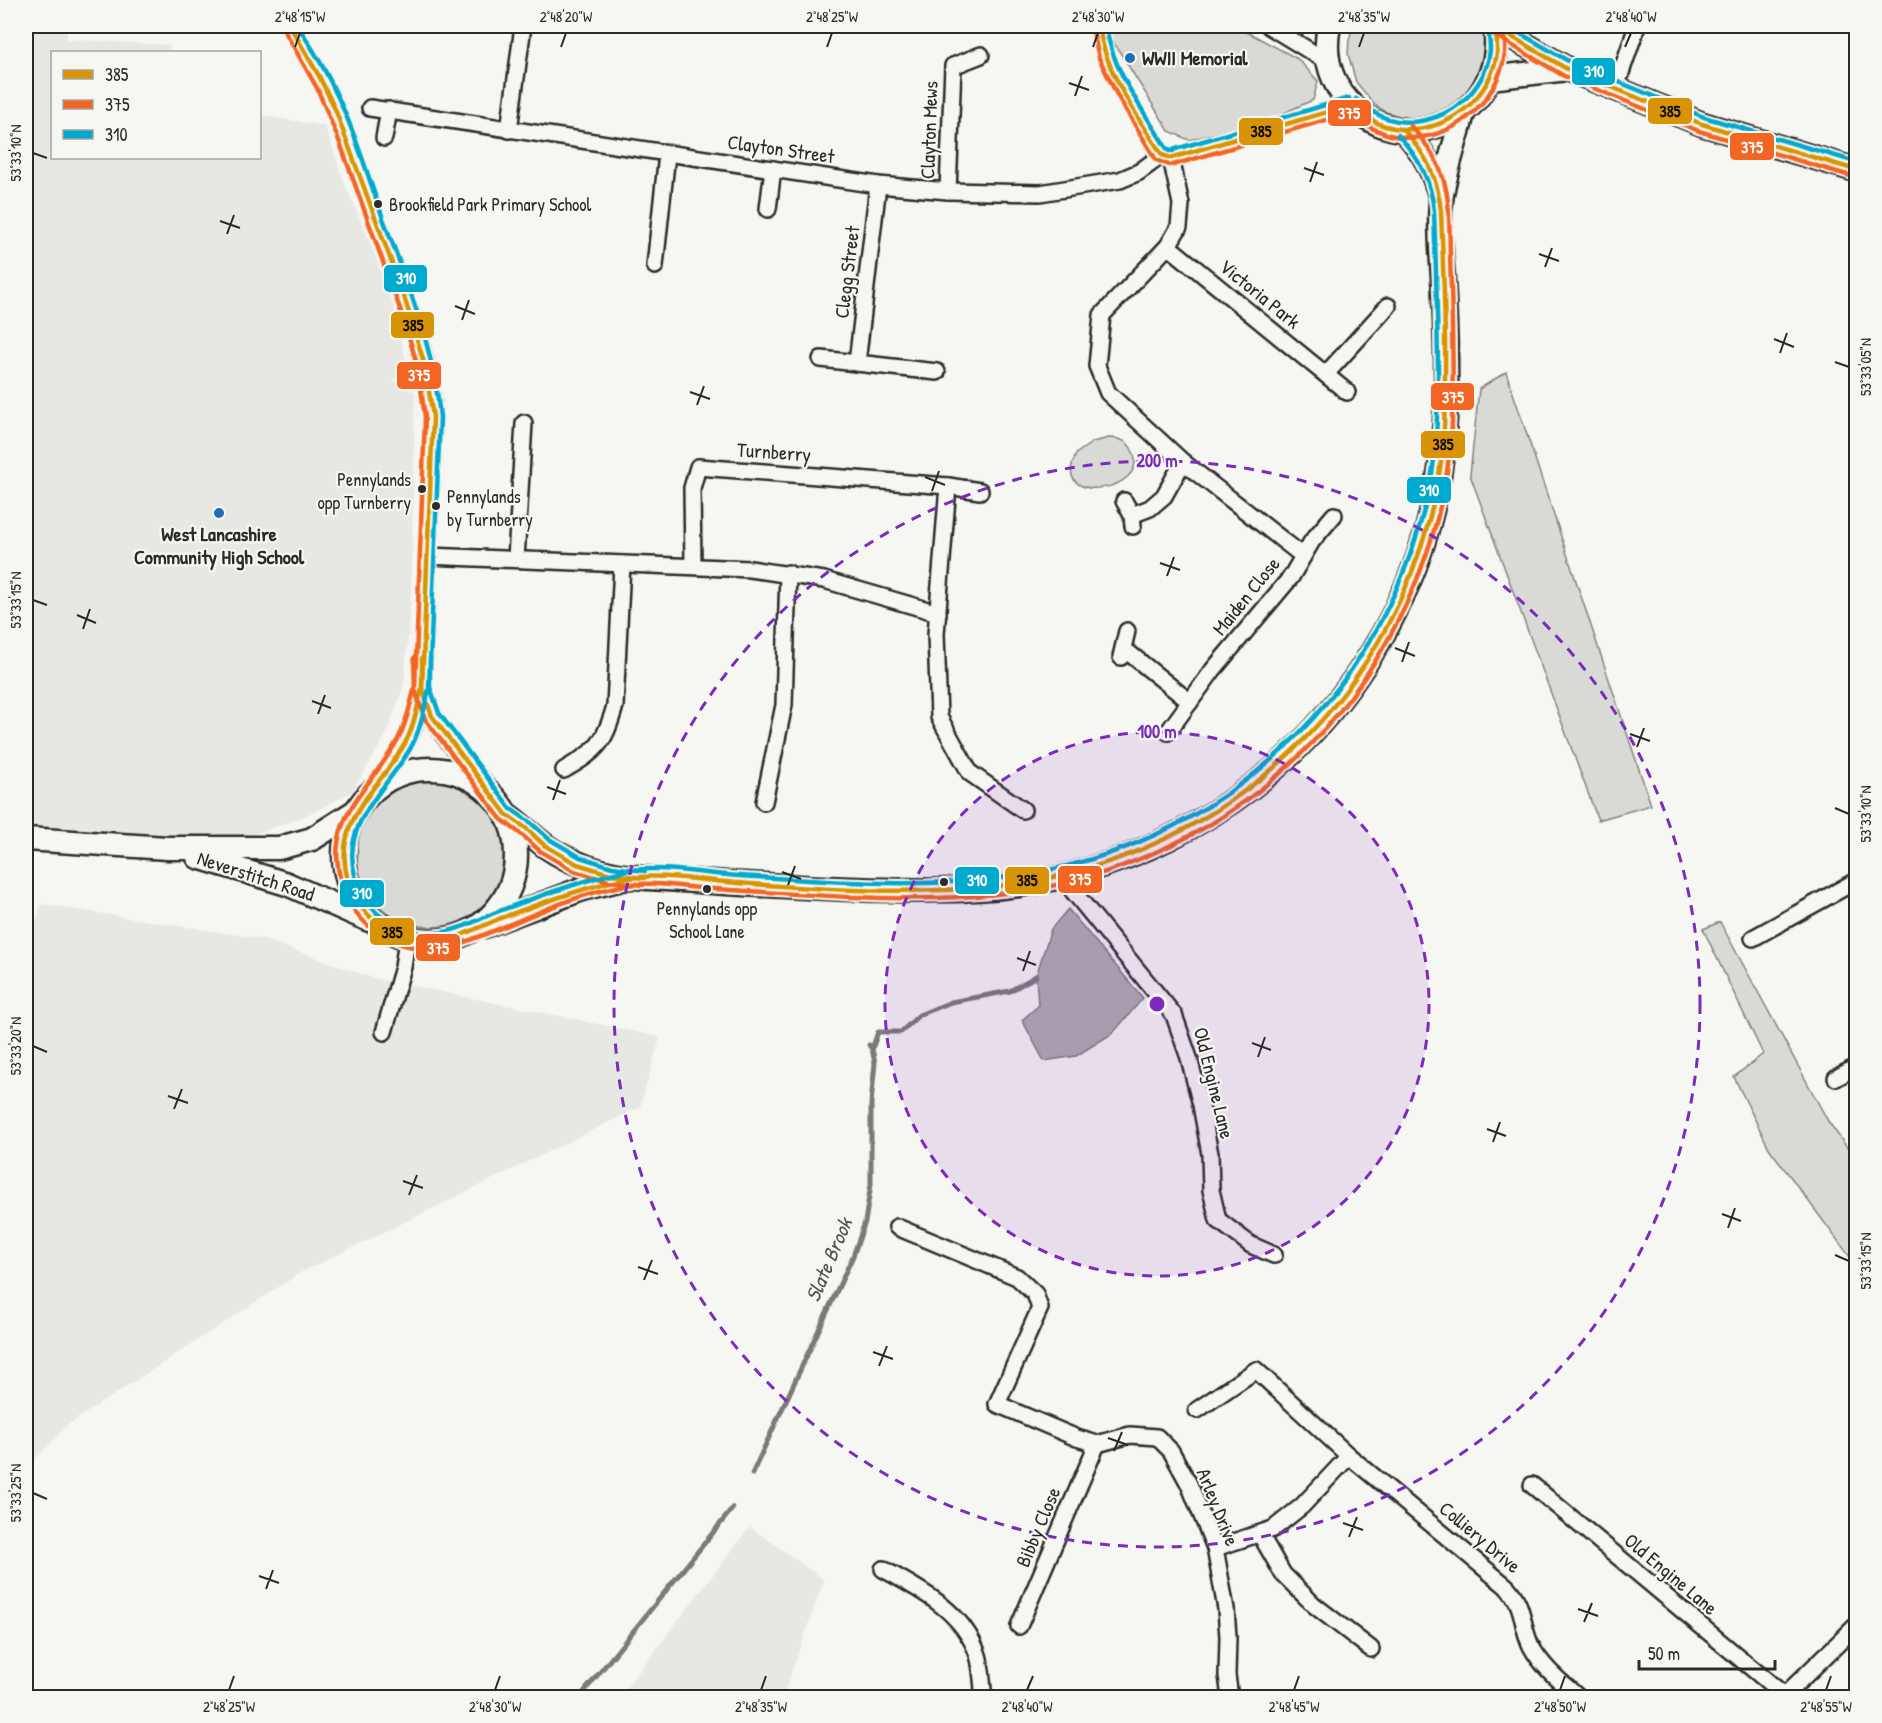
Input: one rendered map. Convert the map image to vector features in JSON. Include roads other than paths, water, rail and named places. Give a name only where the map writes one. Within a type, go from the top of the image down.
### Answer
[{"type":"main road","points":[[1329,26],[1326,39],[1328,62],[1336,85],[1351,105],[1367,117],[1385,126],[1404,130],[1425,129],[1445,123],[1463,113],[1479,98],[1490,78],[1497,53],[1495,26]]},
{"type":"main road","points":[[1495,26],[1567,69],[1615,90],[1702,124],[1857,170]]},
{"type":"main road","points":[[1490,78],[1567,69]]},
{"type":"main road","points":[[506,814],[561,856],[594,870],[630,877],[824,888],[963,890],[1017,885],[1049,879],[1118,860],[1189,829],[1255,784],[1290,756],[1351,686],[1396,611],[1424,540],[1436,492],[1443,442],[1446,341],[1442,200],[1463,113]]},
{"type":"main road","points":[[1404,130],[1421,149],[1432,170],[1442,200]]},
{"type":"main road","points":[[476,929],[496,912],[510,890],[516,864],[515,839],[506,814],[493,795],[470,778],[442,770],[413,770],[386,780],[360,805],[346,834],[344,858],[348,883],[359,905],[376,923],[407,939],[431,942],[454,938],[582,889],[630,877]]},
{"type":"main road","name":"Neverstitch Road","points":[[26,839],[167,848],[258,849],[297,844],[312,839],[360,805]]},
{"type":"main road","name":"Neverstitch Road","points":[[167,848],[287,884],[326,899],[376,923]]},
{"type":"street","points":[[290,26],[334,108],[404,293],[426,363],[432,392],[433,417],[422,688],[414,722],[406,742],[382,778],[360,805]]},
{"type":"street","points":[[509,130],[523,26]]},
{"type":"street","points":[[1099,26],[1101,45],[1109,63],[1167,156],[1179,192],[1180,216],[1179,227],[1168,246],[1102,315],[1096,366],[1108,393],[1183,462],[1303,556]]},
{"type":"street","points":[[1269,26],[1328,62]]},
{"type":"street","points":[[1615,90],[1637,26]]},
{"type":"street","name":"Clayton Mews","points":[[948,191],[952,66],[981,55]]},
{"type":"street","name":"Clayton Street","points":[[370,108],[878,185],[948,191],[1040,193],[1120,180],[1167,156],[1351,105]]},
{"type":"street","points":[[384,138],[389,110]]},
{"type":"street","points":[[655,266],[667,154]]},
{"type":"street","points":[[768,209],[773,169]]},
{"type":"street","name":"Clegg Street","points":[[857,363],[878,185]]},
{"type":"street","name":"Victoria Park","points":[[1168,246],[1347,392]]},
{"type":"street","points":[[1326,374],[1388,306]]},
{"type":"street","points":[[821,359],[937,372]]},
{"type":"street","points":[[516,559],[524,423]]},
{"type":"street","points":[[1124,501],[1132,520],[1164,496],[1183,462]]},
{"type":"street","name":"Turnberry","points":[[693,566],[692,488],[698,467],[948,486],[980,491]]},
{"type":"street","points":[[948,486],[936,634],[939,717],[970,773],[1023,810]]},
{"type":"street","name":"Maiden Close","points":[[1168,732],[1213,670],[1291,578],[1312,541],[1334,515]]},
{"type":"street","points":[[427,556],[693,566],[788,573],[824,580],[938,613]]},
{"type":"street","points":[[564,770],[590,755],[601,743],[615,706],[622,564]]},
{"type":"street","points":[[764,802],[784,705],[788,573]]},
{"type":"street","points":[[1127,631],[1123,653],[1190,702]]},
{"type":"street","points":[[422,688],[432,716],[493,795]]},
{"type":"street","points":[[1753,938],[1857,881]]},
{"type":"street","name":"Old Engine Lane","points":[[1072,890],[1174,1015],[1189,1058],[1201,1105],[1210,1154],[1211,1190],[1218,1220],[1251,1245],[1274,1255]]},
{"type":"street","points":[[384,1032],[403,967],[407,939]]},
{"type":"street","points":[[1836,1078],[1857,1067]]},
{"type":"street","points":[[897,1227],[1017,1277],[1035,1294],[1040,1308],[997,1404],[1096,1444]]},
{"type":"street","name":"Colliery Drive","points":[[1197,1410],[1256,1370],[1349,1456],[1506,1586],[1517,1598],[1530,1644],[1542,1664],[1579,1698]]},
{"type":"street","name":"Arley Drive","points":[[1096,1444],[1130,1435],[1157,1437],[1171,1451],[1189,1484],[1215,1548],[1226,1609],[1227,1675],[1230,1698]]},
{"type":"street","name":"Bibby Close","points":[[1019,1626],[1096,1444]]},
{"type":"street","points":[[1215,1548],[1273,1529],[1302,1506],[1349,1456]]},
{"type":"street","name":"Old Engine Lane","points":[[1532,1485],[1783,1696]]},
{"type":"street","points":[[1260,1534],[1283,1574],[1314,1605],[1371,1649]]},
{"type":"street","points":[[883,1569],[935,1598],[963,1627],[978,1656],[984,1698]]},
{"type":"street","points":[[1783,1696],[1857,1626]]},
{"type":"waterway","points":[[872,1049],[878,1032],[901,1032],[919,1015],[951,1002],[1010,991],[1036,976]]},
{"type":"waterway","name":"Slate Brook","points":[[752,1474],[853,1256],[865,1222],[871,1184],[871,1103],[875,1063],[869,1045]]},
{"type":"waterway","name":"Slate Brook","points":[[579,1698],[733,1508]]},
{"type":"place","name":"WWII Memorial","points":[[1130,58]]},
{"type":"place","name":"Brookfield Park Primary School","points":[[378,204]]},
{"type":"place","name":"Pennylands opp Turnberry","points":[[422,489]]},
{"type":"place","name":"Pennylands by Turnberry","points":[[436,506]]},
{"type":"place","name":"West Lancashire Community High School","points":[[219,513]]},
{"type":"place","name":"Pennylands opp School Lane","points":[[707,889]]}]
